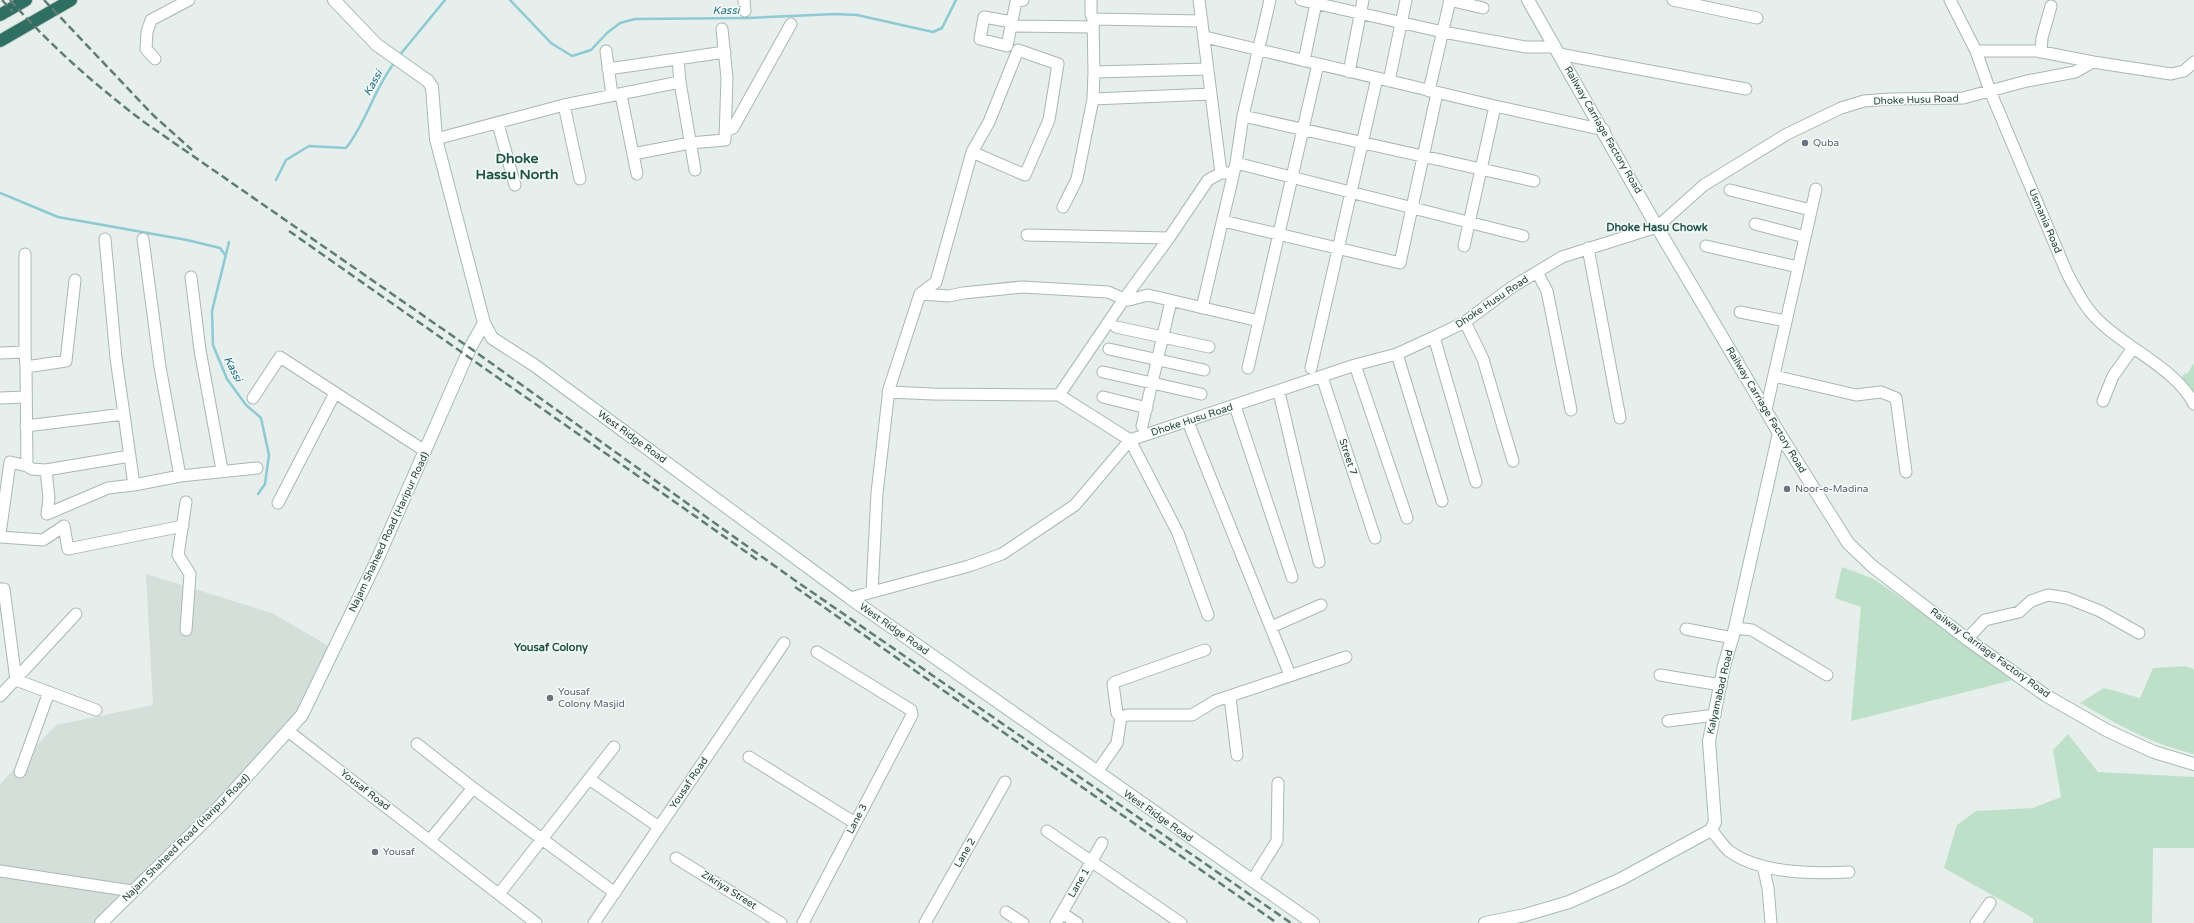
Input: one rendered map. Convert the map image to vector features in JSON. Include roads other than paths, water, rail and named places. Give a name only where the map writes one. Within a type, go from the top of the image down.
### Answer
[{"type":"highway","points":[[0,15],[26,0]]},
{"type":"highway","points":[[0,41],[71,0]]},
{"type":"main road","points":[[334,0],[376,42],[412,68],[428,81],[432,87],[436,139],[484,323]]},
{"type":"main road","name":"Railway Carriage Factory Road","points":[[1528,0],[1604,130],[1657,227],[1779,433],[1848,543],[1872,566],[1967,639],[2045,694],[2108,731],[2154,752],[2194,764]]},
{"type":"main road","name":"Najam Shaheed Road (Haripur Road)","points":[[101,923],[222,804],[302,715],[377,560],[470,348],[484,323]]},
{"type":"main road","name":"West Ridge Road","points":[[484,323],[492,338],[534,365],[850,598],[1313,923]]},
{"type":"main road","name":"Kalyamabad Road","points":[[1711,830],[1715,822],[1709,741],[1779,433]]},
{"type":"main road","points":[[1485,923],[1525,916],[1569,902],[1621,879],[1711,830]]},
{"type":"street","points":[[155,59],[146,49],[147,32],[151,20],[190,0]]},
{"type":"street","points":[[1023,0],[1016,2],[1011,24],[1202,21]]},
{"type":"street","points":[[1062,207],[1077,179],[1093,99],[1094,72],[1091,0]]},
{"type":"street","points":[[1200,0],[1222,173]]},
{"type":"street","points":[[1202,308],[1235,168],[1243,116],[1270,0]]},
{"type":"street","points":[[1301,0],[1318,2],[1443,32],[1526,47],[1557,50],[1746,89]]},
{"type":"street","points":[[1349,72],[1363,0]]},
{"type":"street","points":[[1389,81],[1406,0]]},
{"type":"street","points":[[1223,221],[1338,250],[1400,263],[1424,156],[1443,32],[1450,0],[1483,8]]},
{"type":"street","points":[[1673,0],[1757,18]]},
{"type":"street","name":"Usmania Road","points":[[1950,0],[1976,51],[1990,91],[2065,268],[2081,299],[2099,322],[2180,384],[2194,404]]},
{"type":"street","points":[[1304,61],[1318,2]]},
{"type":"street","points":[[2041,52],[2042,38],[2051,6]]},
{"type":"street","points":[[725,131],[733,128],[791,24]]},
{"type":"street","points":[[633,154],[690,143],[725,140],[727,78],[722,29]]},
{"type":"street","points":[[1205,37],[1433,92],[1604,130]]},
{"type":"street","points":[[872,592],[876,493],[888,392],[920,294],[936,282],[972,152],[989,122],[1018,50],[1058,64],[1049,120],[1025,175],[972,152]]},
{"type":"street","points":[[606,51],[608,69],[617,95],[637,174]]},
{"type":"street","points":[[1976,51],[2041,52],[2171,74],[2184,71],[2194,62]]},
{"type":"street","points":[[608,69],[725,52]]},
{"type":"street","points":[[678,59],[680,82],[694,170]]},
{"type":"street","name":"Dhoke Husu Road","points":[[1130,440],[1279,392],[1355,365],[1397,354],[1434,337],[1465,322],[1512,287],[1562,257],[1657,227],[1704,185],[1787,134],[1841,108],[1864,101],[1890,99],[1964,98],[2075,72],[2093,62]]},
{"type":"street","points":[[1248,368],[1318,64]]},
{"type":"street","points":[[1094,72],[1208,69]]},
{"type":"street","points":[[1311,368],[1377,78]]},
{"type":"street","points":[[436,139],[498,124],[564,105],[680,82]]},
{"type":"street","points":[[1093,99],[1211,94]]},
{"type":"street","points":[[564,105],[580,179]]},
{"type":"street","points":[[1464,246],[1495,106]]},
{"type":"street","points":[[1243,116],[1534,181]]},
{"type":"street","points":[[498,124],[515,185]]},
{"type":"street","points":[[1059,395],[1124,299],[1169,238],[1208,180],[1235,168],[1292,177],[1523,236]]},
{"type":"street","points":[[1766,410],[1816,188]]},
{"type":"street","points":[[1730,190],[1811,210]]},
{"type":"street","points":[[1755,224],[1805,237]]},
{"type":"street","points":[[1027,235],[1169,238]]},
{"type":"street","points":[[104,239],[116,358],[134,485]]},
{"type":"street","points":[[143,240],[160,367],[180,476]]},
{"type":"street","points":[[1706,246],[1798,267]]},
{"type":"street","points":[[1588,248],[1620,418]]},
{"type":"street","points":[[25,254],[27,466]]},
{"type":"street","points":[[1536,272],[1547,291],[1572,410]]},
{"type":"street","points":[[192,277],[200,350],[222,470]]},
{"type":"street","points":[[26,367],[66,361],[75,280]]},
{"type":"street","points":[[920,294],[949,296],[1022,287],[1108,292],[1129,300],[1148,295],[1259,321]]},
{"type":"street","points":[[1142,426],[1171,301]]},
{"type":"street","points":[[1740,312],[1786,321]]},
{"type":"street","points":[[1465,322],[1483,359],[1513,462]]},
{"type":"street","points":[[1116,327],[1209,347]]},
{"type":"street","points":[[1434,337],[1476,482]]},
{"type":"street","points":[[2103,401],[2113,376],[2133,348]]},
{"type":"street","points":[[1109,349],[1204,370]]},
{"type":"street","points":[[0,353],[25,352]]},
{"type":"street","points":[[1397,354],[1442,501]]},
{"type":"street","points":[[253,398],[280,357],[426,451]]},
{"type":"street","points":[[1355,365],[1407,518]]},
{"type":"street","points":[[1103,372],[1201,394]]},
{"type":"street","points":[[1774,376],[1856,395],[1881,392],[1896,398],[1906,472]]},
{"type":"street","name":"Street 7","points":[[1322,377],[1375,538]]},
{"type":"street","points":[[278,503],[335,392]]},
{"type":"street","points":[[888,392],[933,394],[1059,395],[1130,440],[1178,532],[1208,615]]},
{"type":"street","points":[[1279,392],[1319,562]]},
{"type":"street","points":[[0,398],[26,397]]},
{"type":"street","points":[[1104,397],[1146,408]]},
{"type":"street","points":[[1235,406],[1292,577]]},
{"type":"street","points":[[26,426],[124,414]]},
{"type":"street","points":[[1188,422],[1290,675]]},
{"type":"street","points":[[850,598],[969,566],[1002,554],[1075,505],[1130,440]]},
{"type":"street","points":[[0,534],[10,462],[27,466],[32,470],[46,470],[86,465],[130,456]]},
{"type":"street","points":[[46,470],[49,498],[47,514],[108,488],[222,470],[257,468]]},
{"type":"street","points":[[186,502],[178,555],[190,574],[186,630]]},
{"type":"street","points":[[0,537],[43,540],[64,526],[68,549],[182,526]]},
{"type":"street","points":[[0,589],[4,589],[16,680]]},
{"type":"street","points":[[1967,639],[1985,620],[2019,612],[2031,600],[2048,595],[2067,598],[2100,610],[2139,633]]},
{"type":"street","points":[[1271,627],[1321,605]]},
{"type":"street","points":[[0,696],[76,614]]},
{"type":"street","points":[[1686,628],[1734,633],[1752,630],[1826,675]]},
{"type":"street","name":"Yousaf Road","points":[[594,923],[784,643]]},
{"type":"street","points":[[1122,718],[1117,713],[1113,684],[1115,682],[1204,650]]},
{"type":"street","name":"Lane 3","points":[[803,923],[912,715],[911,710],[817,652]]},
{"type":"street","points":[[1122,718],[1128,715],[1192,715],[1215,701],[1346,657]]},
{"type":"street","points":[[1660,675],[1721,685]]},
{"type":"street","points":[[16,680],[96,710]]},
{"type":"street","points":[[20,772],[49,692]]},
{"type":"street","points":[[1230,697],[1237,755]]},
{"type":"street","points":[[1668,721],[1715,715]]},
{"type":"street","points":[[1097,772],[1117,743],[1122,718]]},
{"type":"street","name":"Yousaf Road","points":[[288,731],[536,923]]},
{"type":"street","points":[[417,744],[473,788],[615,893]]},
{"type":"street","points":[[499,894],[614,747]]},
{"type":"street","points":[[749,757],[855,824]]},
{"type":"street","points":[[589,779],[659,827]]},
{"type":"street","name":"Lane 2","points":[[925,923],[1005,782]]},
{"type":"street","points":[[1252,881],[1277,841],[1278,783]]},
{"type":"street","points":[[430,840],[473,788]]},
{"type":"street","points":[[1711,830],[1729,850],[1743,858],[1763,866],[1815,874],[1849,872]]},
{"type":"street","points":[[1047,831],[1181,923]]},
{"type":"street","name":"Lane 1","points":[[1059,918],[1102,843]]},
{"type":"street","name":"Zikriya Street","points":[[676,858],[782,923]]},
{"type":"street","points":[[1763,866],[1768,888],[1771,923]]},
{"type":"street","points":[[0,871],[132,891]]},
{"type":"street","points":[[1976,923],[1990,903]]},
{"type":"street","points":[[1006,912],[1023,923]]},
{"type":"street","points":[[1059,918],[1077,923]]},
{"type":"waterway","name":"Kassi","points":[[399,56],[445,0]]},
{"type":"waterway","name":"Kassi","points":[[510,0],[551,43],[572,56],[591,50],[607,33],[620,23],[635,19],[748,18],[836,14],[857,15],[933,32],[942,28],[956,0]]},
{"type":"waterway","name":"Kassi","points":[[276,180],[286,160],[309,146],[346,148],[360,127],[381,83],[395,62]]},
{"type":"waterway","points":[[0,193],[58,217],[187,240],[220,248],[226,256]]},
{"type":"waterway","name":"Kassi","points":[[229,242],[212,311],[213,345],[227,379],[246,405],[261,418],[269,455],[265,484],[258,494]]},
{"type":"railway","points":[[2,0],[13,12]]},
{"type":"railway","points":[[10,0],[42,34],[74,64],[108,94],[144,122],[470,348],[793,579],[1291,923]]},
{"type":"railway","points":[[44,0],[153,115],[192,150]]},
{"type":"railway","points":[[289,231],[759,561]]},
{"type":"railway","points":[[795,587],[1277,923]]},
{"type":"place","name":"Quba","points":[[1805,143]]},
{"type":"place","name":"Noor-e-Madina","points":[[1787,489]]},
{"type":"place","name":"Yousaf Colony Masjid","points":[[550,698]]},
{"type":"place","name":"Yousaf","points":[[375,852]]},
{"type":"district","name":"Dhoke Hassu North","points":[[517,166]]},
{"type":"district","name":"Dhoke Hasu Chowk","points":[[1657,227]]},
{"type":"district","name":"Yousaf Colony","points":[[551,647]]}]
